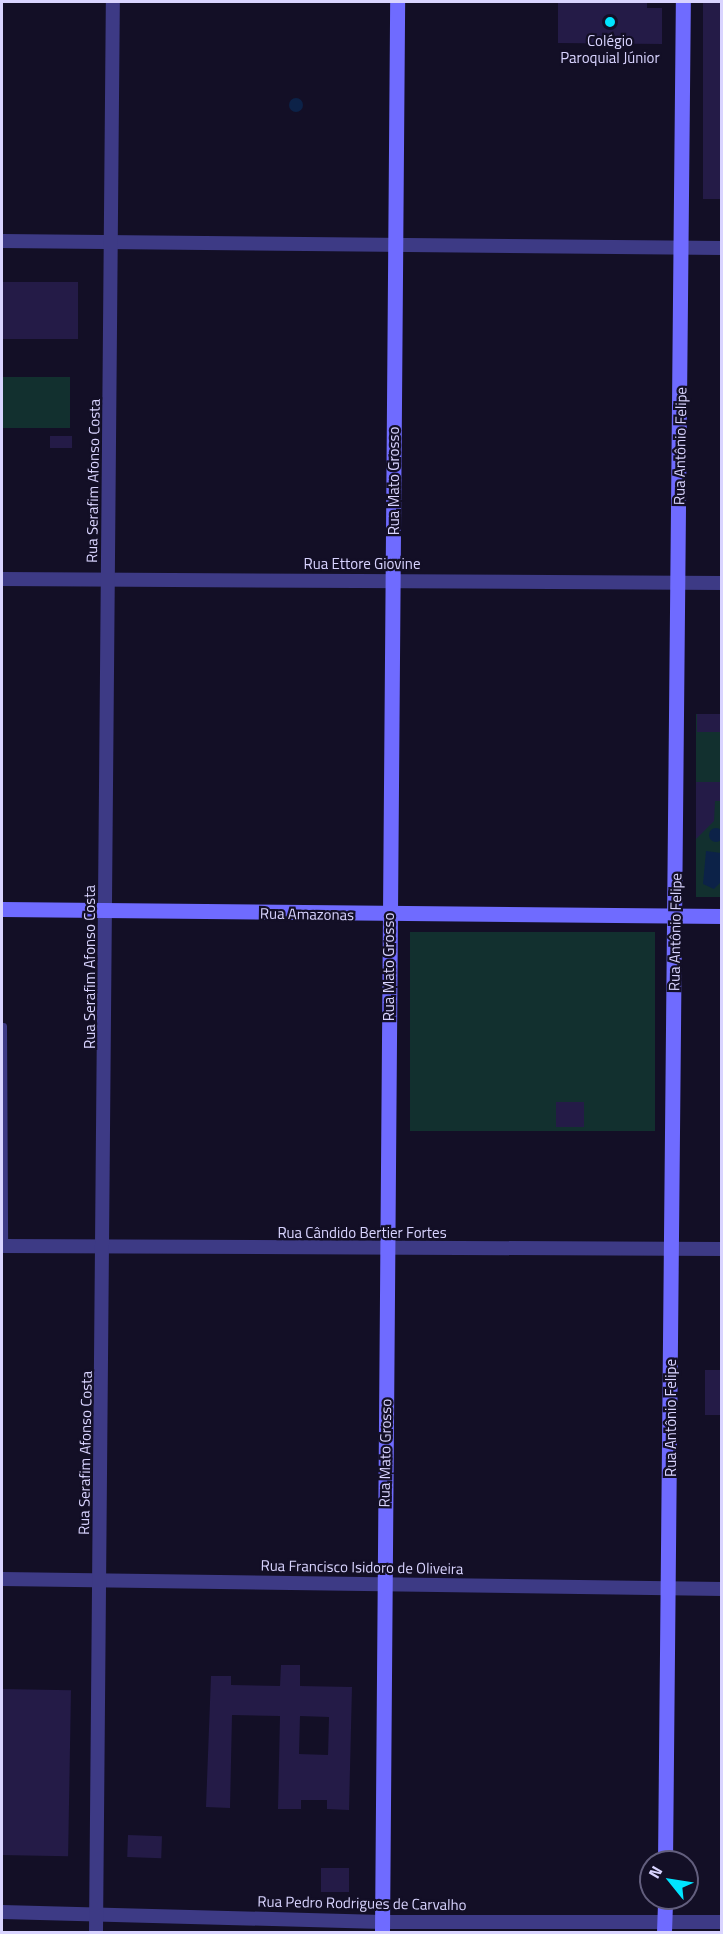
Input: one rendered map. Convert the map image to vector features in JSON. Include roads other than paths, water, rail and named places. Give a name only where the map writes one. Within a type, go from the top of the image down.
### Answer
[{"type":"street","name":"Rua Serafim Afonso Costa","points":[[96,1932],[105,1248],[113,2]]},
{"type":"street","name":"Rua Mato Grosso","points":[[382,1927],[397,2]]},
{"type":"street","name":"Rua Antônio Felipe","points":[[666,1850],[671,1588],[683,2]]},
{"type":"street","points":[[2,241],[722,248]]},
{"type":"street","name":"Rua Ettore Giovine","points":[[2,579],[722,583]]},
{"type":"street","name":"Rua Amazonas","points":[[2,909],[389,915],[722,916]]},
{"type":"street","name":"Rua Cândido Bertier Fortes","points":[[3,1246],[387,1250],[722,1249]]},
{"type":"street","name":"Rua Francisco Isidoro de Oliveira","points":[[2,1579],[722,1589]]},
{"type":"street","points":[[664,1927],[665,1910]]},
{"type":"street","name":"Rua Pedro Rodrigues de Carvalho","points":[[2,1912],[97,1913],[382,1927],[664,1927],[722,1922]]},
{"type":"lane","points":[[3,1026],[3,1246]]},
{"type":"water","points":[[293,98],[299,98],[303,105],[299,112],[293,112],[289,108],[289,102]]},
{"type":"water","points":[[716,828],[721,830],[723,835],[721,840],[716,842],[711,840],[709,835],[711,830]]},
{"type":"water","points":[[706,851],[721,853],[721,882],[714,889],[703,884]]},
{"type":"place","name":"Colégio Paroquial Júnior","points":[[610,22]]}]
